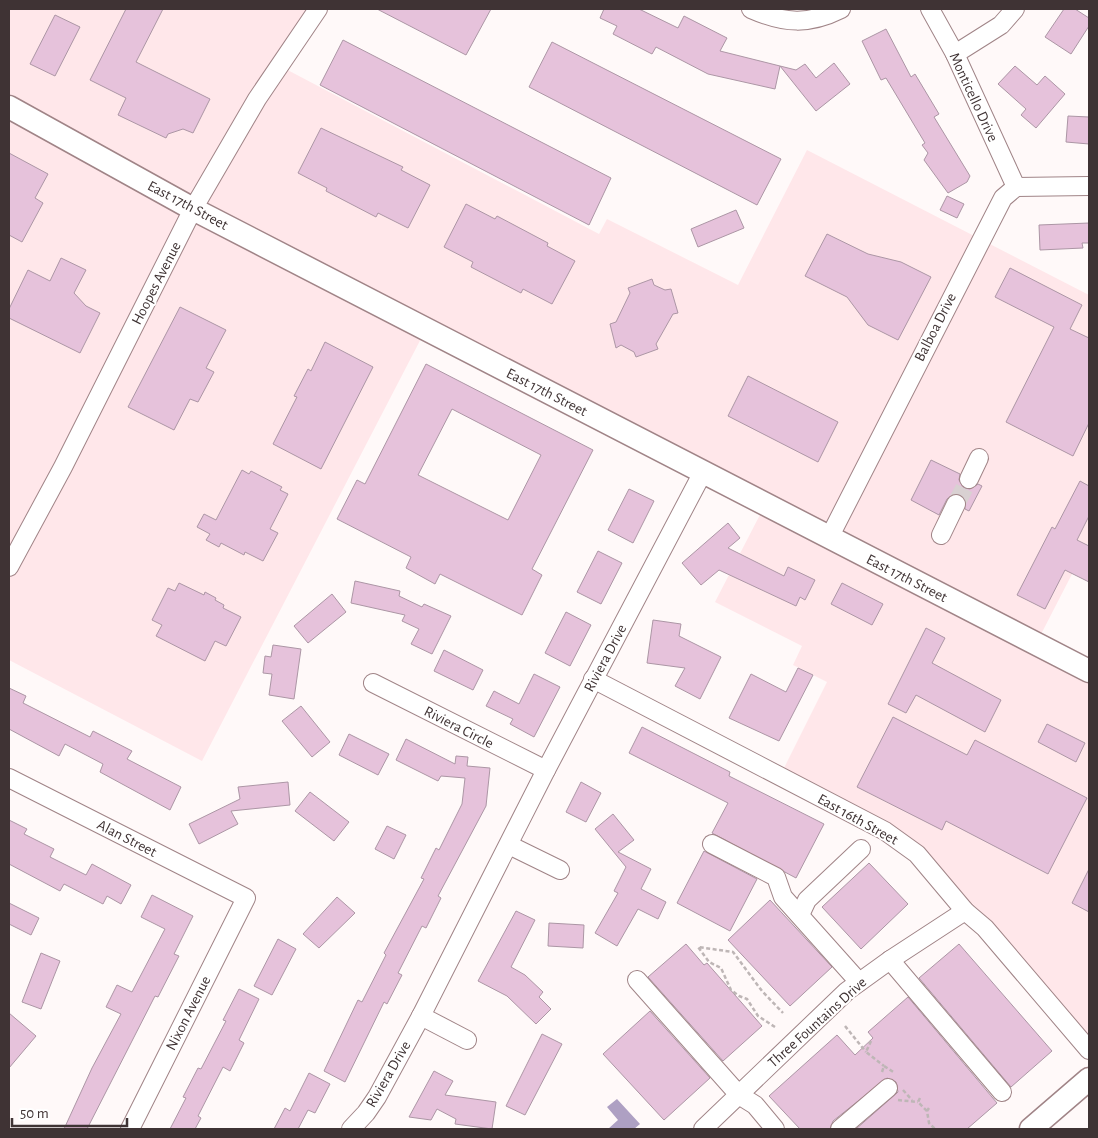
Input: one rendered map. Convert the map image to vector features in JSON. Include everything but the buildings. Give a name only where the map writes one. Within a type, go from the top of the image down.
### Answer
[{"type":"main road","name":"East 17th Street","points":[[9,106],[193,209],[1089,671]]},
{"type":"main road","points":[[1031,1129],[1089,1079]]},
{"type":"street","name":"Hoopes Avenue","points":[[9,567],[14,544],[63,467],[193,209],[257,99],[318,9]]},
{"type":"street","points":[[751,9],[775,18],[799,22],[822,18],[841,9]]},
{"type":"street","name":"Monticello Drive","points":[[930,9],[955,54],[1016,187]]},
{"type":"street","points":[[955,54],[1002,25],[1016,9]]},
{"type":"street","points":[[1016,187],[1089,186]]},
{"type":"street","name":"Balboa Drive","points":[[829,538],[1003,198],[1016,187]]},
{"type":"street","points":[[969,479],[979,458]]},
{"type":"street","name":"Riviera Drive","points":[[351,1129],[366,1114],[377,1097],[421,1016],[593,679],[703,472]]},
{"type":"street","points":[[941,536],[956,504]]},
{"type":"street","name":"East 16th Street","points":[[593,679],[885,831],[917,854],[965,911],[984,928],[1089,1050]]},
{"type":"street","name":"Riviera Circle","points":[[373,683],[546,770]]},
{"type":"street","name":"Alan Street","points":[[9,778],[246,898]]},
{"type":"street","points":[[712,844],[776,877],[783,897],[859,982]]},
{"type":"street","points":[[509,845],[560,870]]},
{"type":"street","points":[[800,915],[807,900],[861,849]]},
{"type":"street","name":"Nixon Avenue","points":[[130,1129],[246,898]]},
{"type":"street","name":"Three Fountains Drive","points":[[703,1129],[806,1028],[859,982],[965,911]]},
{"type":"street","points":[[890,960],[1002,1092]]},
{"type":"street","points":[[637,980],[739,1095],[755,1105],[775,1129]]},
{"type":"street","points":[[421,1016],[467,1040]]},
{"type":"street","points":[[840,1129],[894,1088]]},
{"type":"path","points":[[775,1027],[758,1016],[747,999],[738,996],[731,990],[721,968],[709,962],[698,947],[733,952],[762,992],[783,1013]]},
{"type":"path","points":[[845,1026],[866,1052],[884,1066],[891,1068],[894,1088],[919,1100],[926,1111],[929,1123],[935,1129]]},
{"type":"path","points":[[866,1052],[871,1041]]},
{"type":"path","points":[[882,1072],[884,1066]]},
{"type":"path","points":[[926,1111],[929,1108]]},
{"type":"shaded area","points":[[9,9],[318,9],[280,66],[599,234],[607,219],[738,285],[807,150],[1089,295],[1089,541],[1036,644],[1089,671],[1089,1050],[917,854],[780,776],[827,682],[793,665],[802,646],[715,602],[765,505],[426,329],[202,761],[9,660]]},
{"type":"shaded area","points":[[617,1099],[640,1124],[634,1129],[608,1129],[618,1120],[607,1107]]},
{"type":"tunnel","points":[[956,504],[969,479]]}]
